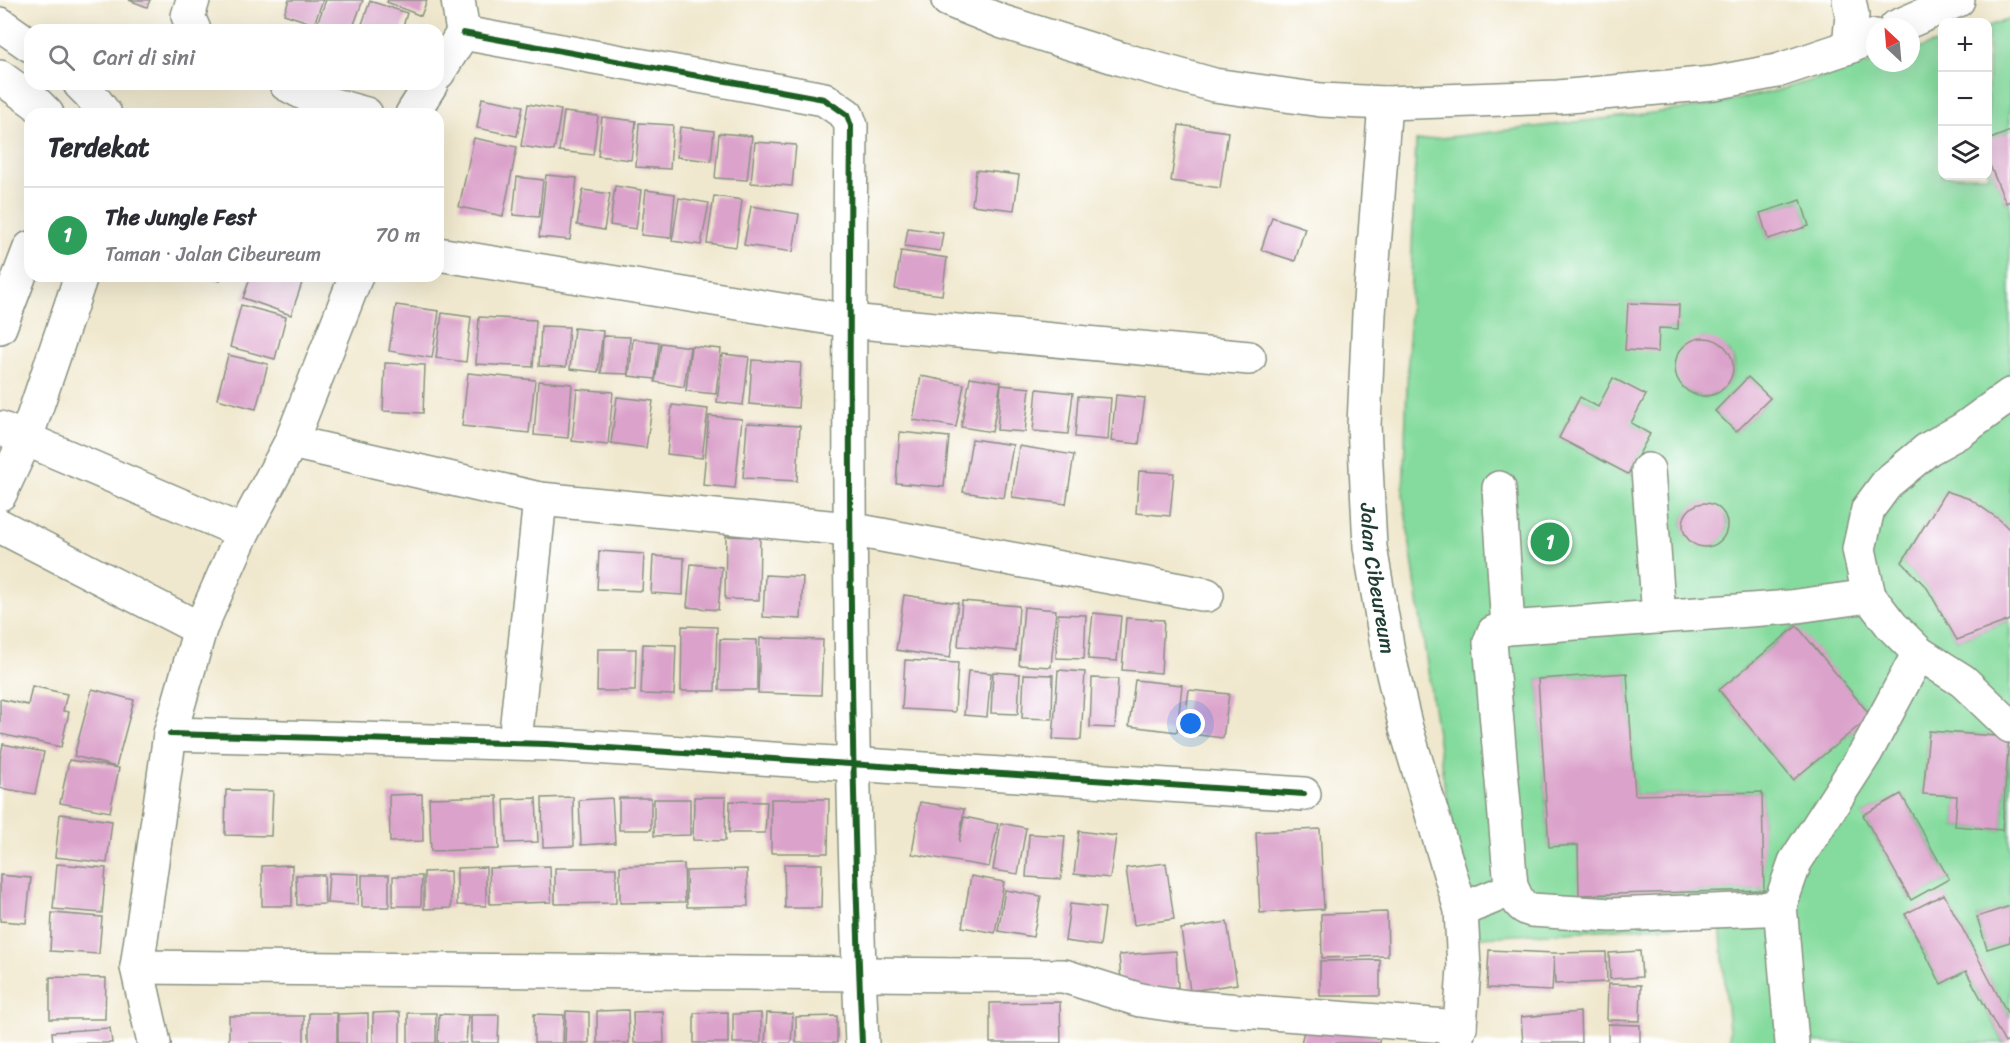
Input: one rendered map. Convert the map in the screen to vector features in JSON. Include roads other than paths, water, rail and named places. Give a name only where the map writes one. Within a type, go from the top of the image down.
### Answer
[{"type":"street","points":[[191,24],[188,16],[193,0]]},
{"type":"street","points":[[444,63],[463,33],[458,0]]},
{"type":"street","points":[[948,0],[1003,22],[1214,85],[1321,100],[1385,103],[1558,97],[1713,82],[1777,71],[1862,42],[1849,0]]},
{"type":"street","points":[[1917,18],[1958,0]]},
{"type":"street","points":[[0,24],[24,41]]},
{"type":"street","points":[[463,33],[824,99],[847,115],[850,126],[849,529],[852,762],[862,1043]]},
{"type":"street","points":[[0,77],[41,108]]},
{"type":"street","points":[[86,90],[100,108]]},
{"type":"street","points":[[298,90],[319,101],[344,108]]},
{"type":"street","points":[[416,108],[427,90]]},
{"type":"street","name":"Jalan Cibeureum","points":[[1385,103],[1364,425],[1370,547],[1389,657],[1406,728],[1461,910],[1464,968],[1458,1035]]},
{"type":"street","points":[[444,255],[849,321],[1249,358]]},
{"type":"street","points":[[0,327],[24,264]]},
{"type":"street","points":[[0,494],[13,433],[78,282]]},
{"type":"street","points":[[154,1043],[137,967],[171,734],[200,629],[243,532],[291,442],[355,282]]},
{"type":"street","points":[[2010,395],[1962,430],[1928,449],[1888,482],[1868,509],[1859,549],[1869,596],[1892,626],[1919,653],[1963,681],[2010,726]]},
{"type":"street","points":[[13,433],[243,532]]},
{"type":"street","points":[[291,442],[540,499],[849,529],[1207,595]]},
{"type":"street","points":[[1648,470],[1659,617]]},
{"type":"street","points":[[1499,488],[1508,628]]},
{"type":"street","points":[[514,742],[540,499]]},
{"type":"street","points":[[0,526],[200,629]]},
{"type":"street","points":[[1779,905],[1763,909],[1611,915],[1524,908],[1511,886],[1490,642],[1494,632],[1508,628],[1790,607],[1869,596]]},
{"type":"street","points":[[1792,1043],[1779,905],[1795,862],[1866,752],[1919,653]]},
{"type":"street","points":[[171,734],[514,742],[852,762],[1304,794]]},
{"type":"street","points":[[1461,910],[1505,892],[1511,886]]},
{"type":"street","points":[[137,967],[1064,976],[1140,1000],[1458,1035]]},
{"type":"place","name":"The Jungle Fest","points":[[1550,542]]}]
